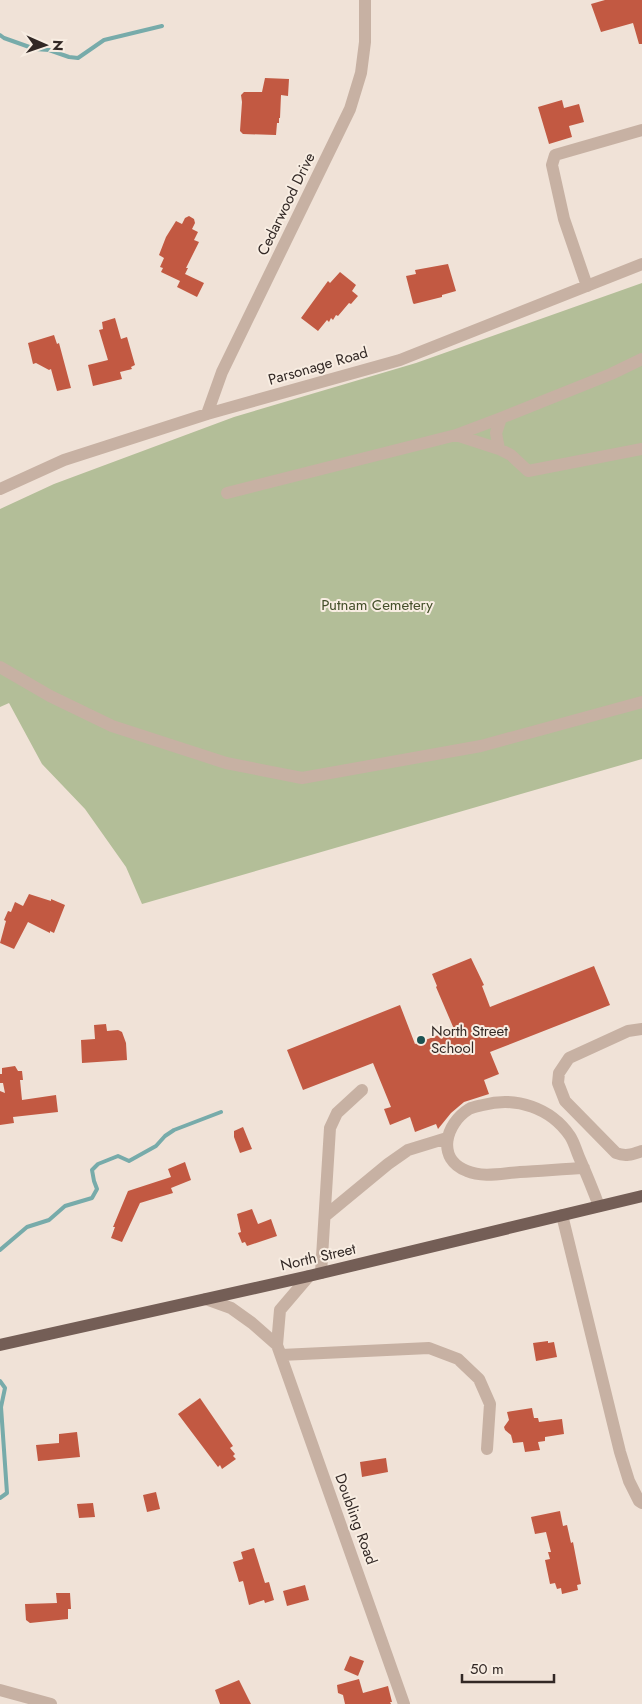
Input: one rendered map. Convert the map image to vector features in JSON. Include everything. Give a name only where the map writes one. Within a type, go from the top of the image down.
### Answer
[{"type":"main road","name":"North Street","points":[[0,1345],[315,1274],[642,1196]]},
{"type":"street","name":"Cedarwood Drive","points":[[206,414],[222,372],[350,109],[361,73],[365,0]]},
{"type":"street","points":[[587,286],[564,219],[552,165],[555,155],[642,130]]},
{"type":"street","name":"Parsonage Road","points":[[0,489],[64,460],[206,414],[400,360],[642,264]]},
{"type":"street","points":[[227,494],[456,435],[603,378],[642,359]]},
{"type":"street","points":[[499,449],[496,433],[501,418]]},
{"type":"street","points":[[456,435],[499,449],[511,455],[528,471],[642,449]]},
{"type":"street","points":[[0,667],[50,696],[112,726],[226,763],[302,778],[481,746],[642,702]]},
{"type":"street","points":[[642,1029],[628,1031],[569,1058],[559,1073],[558,1082],[565,1101],[616,1153],[622,1156],[630,1156],[642,1151]]},
{"type":"street","points":[[315,1274],[324,1216],[330,1128],[337,1113],[362,1090]]},
{"type":"street","points":[[584,1168],[484,1175],[467,1172],[454,1164],[448,1154],[447,1138],[453,1124],[470,1108],[497,1101],[516,1102],[541,1109],[558,1122],[571,1137],[584,1168],[599,1206]]},
{"type":"street","points":[[324,1216],[408,1150],[447,1138]]},
{"type":"street","points":[[562,1215],[628,1481],[642,1503]]},
{"type":"street","name":"Doubling Road","points":[[315,1274],[280,1310],[279,1350],[404,1704]]},
{"type":"street","name":"Doubling Road","points":[[206,1299],[231,1308],[252,1323],[279,1350]]},
{"type":"street","points":[[279,1350],[429,1348],[458,1359],[479,1379],[490,1404],[486,1449]]},
{"type":"street","points":[[0,1690],[51,1704]]},
{"type":"green space","name":"Putnam Cemetery","points":[[642,283],[642,759],[142,904],[126,867],[85,809],[42,764],[9,703],[0,707],[0,509],[54,484],[234,417],[416,363]]},
{"type":"building","points":[[605,0],[642,0],[642,44],[639,44],[633,23],[601,32],[591,4]]},
{"type":"building","points":[[265,78],[289,79],[288,96],[281,95],[280,118],[279,123],[277,123],[276,135],[243,134],[240,131],[241,95],[244,92],[262,92]]},
{"type":"building","points":[[562,100],[564,108],[579,104],[584,122],[569,126],[572,137],[549,144],[538,107]]},
{"type":"building","points":[[189,216],[194,219],[195,223],[192,229],[198,232],[194,240],[199,242],[185,274],[204,283],[197,297],[177,287],[180,281],[161,272],[163,268],[160,267],[164,258],[159,255],[166,237],[176,221],[182,224],[185,218]]},
{"type":"building","points":[[448,264],[456,291],[442,295],[442,297],[414,304],[406,276],[416,274],[415,270]]},
{"type":"building","points":[[340,272],[356,285],[352,291],[358,296],[338,316],[336,315],[333,320],[331,318],[329,322],[327,320],[318,331],[301,318],[328,281],[330,283]]},
{"type":"building","points":[[115,318],[121,339],[127,337],[135,365],[131,367],[132,369],[120,372],[122,379],[93,386],[88,365],[108,360],[99,330],[103,329],[102,322]]},
{"type":"building","points":[[54,335],[57,344],[59,343],[71,388],[57,391],[51,369],[49,370],[36,363],[33,364],[28,343]]},
{"type":"building","points":[[29,894],[51,901],[51,899],[65,905],[54,933],[50,931],[50,933],[28,922],[14,949],[0,943],[6,921],[4,920],[8,911],[11,912],[15,902],[23,906]]},
{"type":"building","points":[[471,958],[484,985],[482,986],[490,1007],[594,966],[610,1005],[490,1052],[499,1074],[484,1080],[489,1094],[464,1102],[451,1113],[438,1129],[436,1124],[415,1132],[410,1117],[390,1125],[384,1109],[391,1107],[373,1063],[303,1090],[287,1050],[400,1005],[415,1044],[454,1029],[432,974]]},
{"type":"building","points":[[106,1024],[107,1031],[118,1030],[122,1032],[126,1043],[127,1060],[82,1063],[81,1040],[95,1039],[94,1025]]},
{"type":"building","points":[[15,1066],[18,1071],[22,1071],[23,1080],[20,1080],[22,1100],[56,1095],[58,1112],[13,1117],[14,1123],[0,1125],[0,1091],[5,1093],[3,1083],[0,1083],[0,1074],[2,1074],[2,1068]]},
{"type":"building","points":[[243,1127],[252,1149],[240,1153],[234,1137],[234,1131]]},
{"type":"building","points":[[185,1162],[191,1180],[171,1188],[173,1193],[140,1203],[122,1242],[111,1238],[115,1227],[113,1227],[128,1191],[171,1177],[168,1169]]},
{"type":"building","points":[[252,1209],[258,1224],[271,1219],[277,1236],[247,1246],[245,1242],[242,1243],[238,1233],[241,1232],[237,1214]]},
{"type":"building","points":[[548,1341],[548,1343],[554,1342],[557,1357],[536,1361],[533,1343]]},
{"type":"building","points":[[200,1398],[233,1446],[230,1448],[235,1454],[233,1456],[236,1459],[222,1469],[220,1465],[218,1467],[178,1414]]},
{"type":"building","points":[[532,1408],[534,1418],[538,1418],[539,1422],[562,1419],[564,1434],[545,1437],[545,1441],[538,1442],[540,1450],[525,1452],[523,1442],[513,1443],[511,1435],[504,1427],[509,1420],[507,1412]]},
{"type":"building","points":[[77,1432],[80,1457],[38,1461],[36,1445],[59,1443],[59,1434]]},
{"type":"building","points":[[386,1458],[388,1472],[362,1477],[360,1462]]},
{"type":"building","points":[[156,1492],[160,1509],[147,1512],[143,1495]]},
{"type":"building","points":[[93,1503],[95,1517],[79,1518],[77,1504]]},
{"type":"building","points":[[560,1511],[563,1526],[567,1525],[571,1543],[573,1542],[581,1584],[577,1585],[578,1590],[562,1594],[561,1588],[557,1589],[555,1583],[550,1584],[545,1560],[550,1559],[548,1552],[551,1552],[546,1532],[535,1534],[531,1517]]},
{"type":"building","points":[[254,1548],[265,1583],[269,1582],[274,1600],[265,1603],[264,1600],[249,1605],[243,1581],[239,1582],[233,1562],[243,1559],[241,1552]]},
{"type":"building","points":[[305,1585],[309,1600],[287,1606],[283,1591]]},
{"type":"building","points":[[56,1593],[70,1593],[71,1609],[68,1609],[68,1619],[30,1623],[26,1620],[25,1604],[57,1603]]},
{"type":"building","points":[[350,1656],[364,1661],[358,1676],[344,1670]]},
{"type":"building","points":[[359,1679],[363,1693],[388,1686],[391,1704],[345,1704],[343,1695],[338,1693],[337,1685]]},
{"type":"building","points":[[239,1680],[251,1704],[220,1704],[215,1690]]},
{"type":"waterway","points":[[0,35],[35,49],[49,50],[78,58],[104,40],[162,26]]},
{"type":"waterway","points":[[0,1250],[27,1227],[49,1220],[65,1206],[92,1198],[97,1189],[92,1170],[98,1164],[118,1156],[129,1161],[156,1146],[174,1130],[221,1112]]},
{"type":"waterway","points":[[0,1381],[5,1388],[1,1407],[7,1493],[0,1498]]},
{"type":"place","name":"North Street School","points":[[421,1040]]}]
